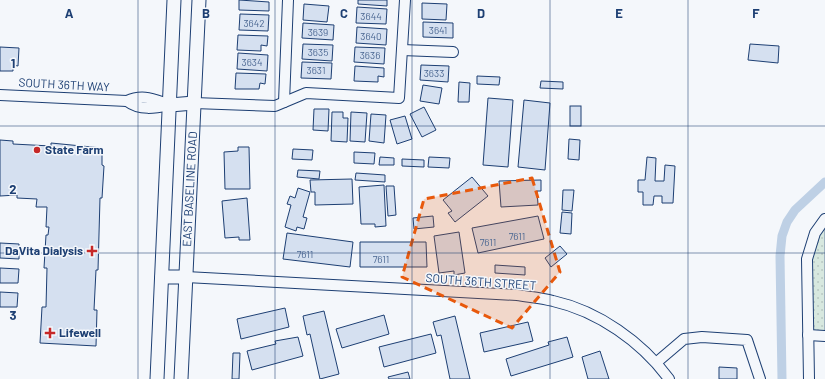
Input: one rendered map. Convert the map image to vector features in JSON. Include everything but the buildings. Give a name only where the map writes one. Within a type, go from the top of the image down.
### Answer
[{"type":"main road","name":"EAST BASELINE ROAD","points":[[157,379],[174,0]]},
{"type":"main road","name":"EAST BASELINE ROAD","points":[[181,379],[199,0]]},
{"type":"main road","points":[[170,105],[194,103]]},
{"type":"main road","points":[[162,277],[186,277]]},
{"type":"street","points":[[284,102],[288,0]]},
{"type":"street","points":[[194,103],[275,106],[306,93],[399,98],[405,0]]},
{"type":"street","points":[[402,50],[453,52]]},
{"type":"street","name":"SOUTH 36TH WAY","points":[[0,95],[127,101],[134,107],[154,108],[170,105]]},
{"type":"street","points":[[809,379],[807,259],[815,233],[825,219]]},
{"type":"street","name":"SOUTH 36TH STREET","points":[[186,277],[516,295],[553,301],[577,308],[602,320],[657,362],[669,379]]},
{"type":"street","points":[[808,335],[825,336]]},
{"type":"street","points":[[657,362],[684,339],[702,337],[747,340],[760,379]]},
{"type":"highlighted area","points":[[532,178],[560,272],[512,328],[402,277],[424,199]]},
{"type":"shaded area","points":[[825,225],[825,333],[811,330],[812,255],[816,239]]},
{"type":"waterway","points":[[782,379],[780,256],[782,236],[787,222],[795,210],[825,182]]},
{"type":"place","name":"State Farm","points":[[37,150]]},
{"type":"place","name":"DaVita Dialysis","points":[[92,251]]},
{"type":"place","name":"Lifewell","points":[[50,333]]}]
